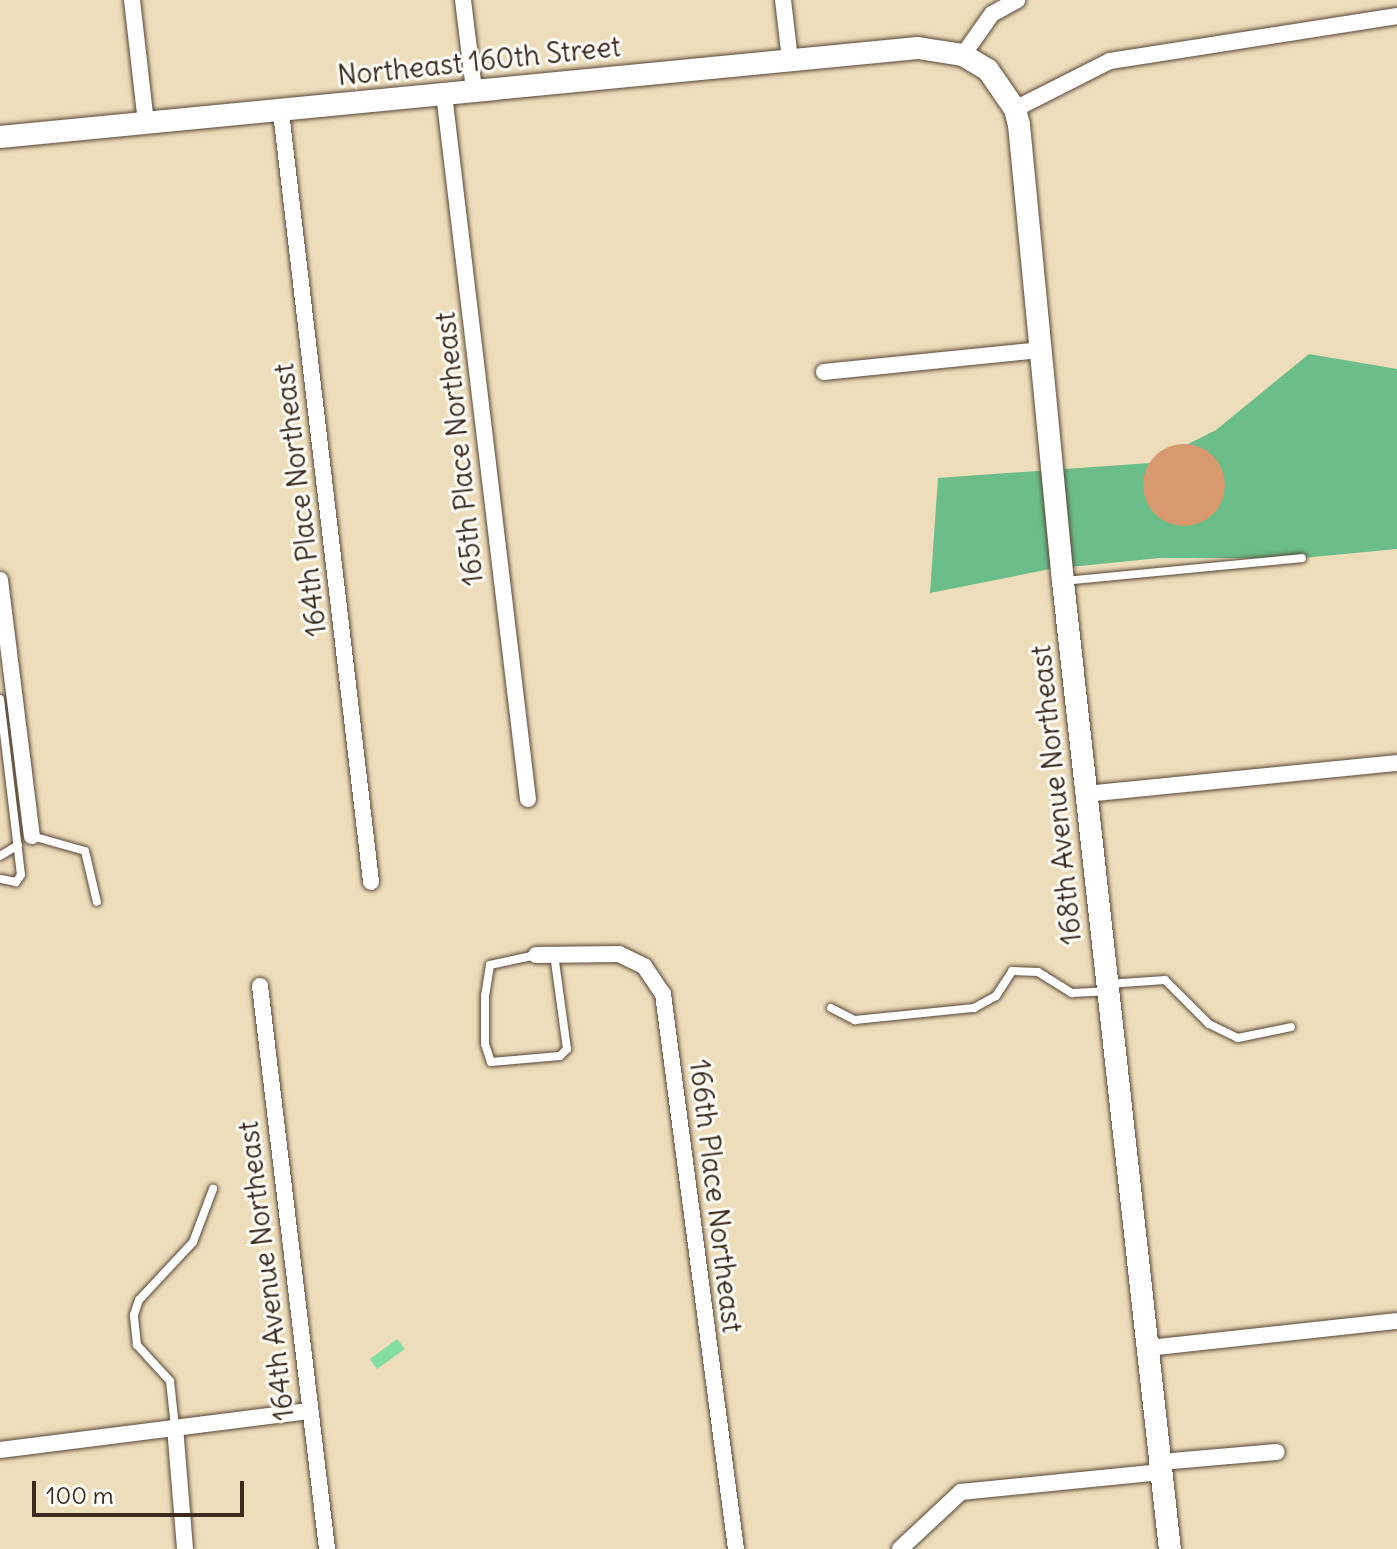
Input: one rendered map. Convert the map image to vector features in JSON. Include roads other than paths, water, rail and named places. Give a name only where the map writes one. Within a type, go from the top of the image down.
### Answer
[{"type":"street","points":[[132,0],[146,122]]},
{"type":"street","points":[[463,0],[474,90]]},
{"type":"street","points":[[783,0],[790,60]]},
{"type":"street","points":[[963,55],[992,14],[1017,0]]},
{"type":"street","points":[[1015,109],[1110,61],[1397,16]]},
{"type":"street","name":"Northeast 160th Street","points":[[0,137],[918,48],[963,55]]},
{"type":"street","name":"168th Avenue Northeast","points":[[963,55],[988,70],[1015,109],[1063,582],[1170,1549]]},
{"type":"street","name":"165th Place Northeast","points":[[444,94],[528,799]]},
{"type":"street","name":"164th Place Northeast","points":[[281,112],[371,882]]},
{"type":"street","points":[[824,372],[1039,350]]},
{"type":"street","points":[[0,580],[25,841]]},
{"type":"street","points":[[1086,794],[1397,763]]},
{"type":"street","name":"166th Place Northeast","points":[[545,955],[619,954],[644,966],[663,994],[736,1549]]},
{"type":"street","name":"164th Avenue Northeast","points":[[260,986],[327,1549]]},
{"type":"street","points":[[1148,1348],[1397,1321]]},
{"type":"street","points":[[0,1450],[309,1411]]},
{"type":"street","points":[[175,1427],[185,1549]]},
{"type":"street","points":[[900,1549],[961,1492],[1277,1452]]},
{"type":"lane","points":[[1063,582],[1302,558]]},
{"type":"lane","points":[[0,699],[25,841],[21,875],[16,882],[0,879]]},
{"type":"lane","points":[[0,856],[25,841],[85,851],[91,857],[97,902]]},
{"type":"lane","points":[[545,955],[567,1049],[560,1056],[491,1062],[485,1044],[485,995],[490,965],[545,955]]},
{"type":"lane","points":[[831,1008],[855,1020],[974,1008],[996,996],[1012,971],[1038,972],[1072,993],[1165,980],[1209,1024],[1238,1038],[1291,1027]]},
{"type":"lane","points":[[175,1427],[170,1381],[137,1345],[134,1315],[139,1300],[193,1242],[213,1189]]}]
